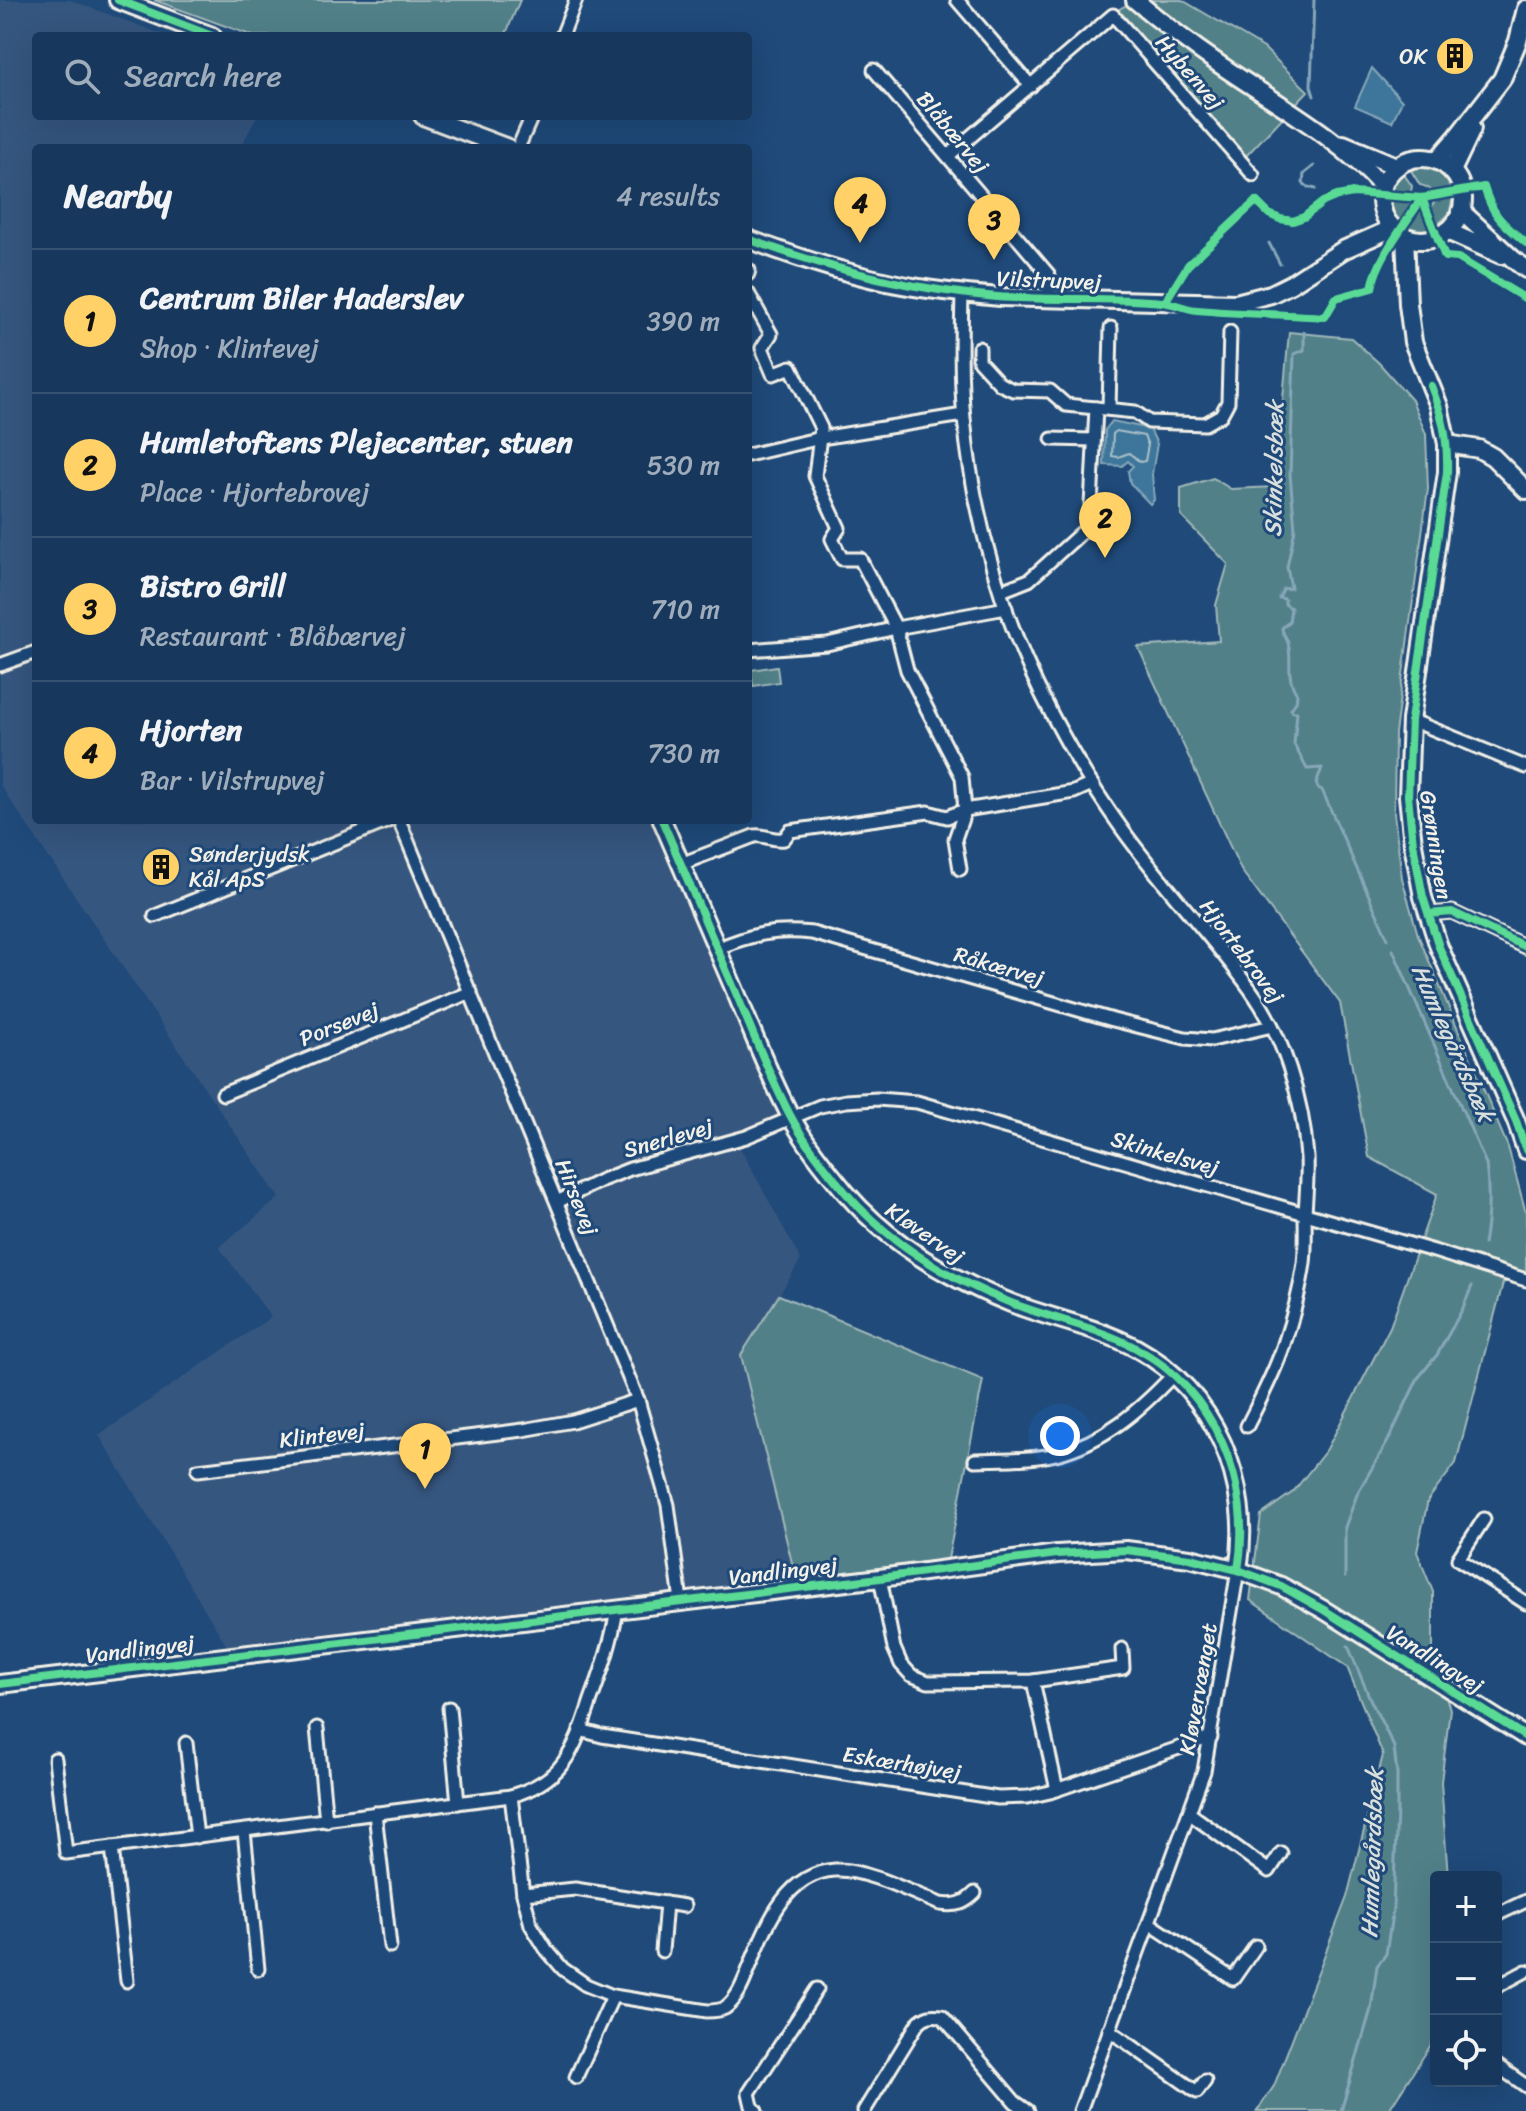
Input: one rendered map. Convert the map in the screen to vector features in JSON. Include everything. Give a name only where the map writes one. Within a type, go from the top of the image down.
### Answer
[{"type":"street","points":[[118,0],[202,32]]},
{"type":"street","points":[[564,32],[576,0]]},
{"type":"street","points":[[957,0],[1031,86]]},
{"type":"street","points":[[1135,0],[1218,64],[1331,139],[1382,186]]},
{"type":"street","points":[[1437,160],[1502,79],[1518,41],[1526,9]]},
{"type":"street","name":"Hybenvej","points":[[948,156],[1113,15],[1253,175]]},
{"type":"street","name":"Blåbærvej","points":[[874,70],[1049,275],[1049,299]]},
{"type":"street","points":[[1452,171],[1485,102]]},
{"type":"street","points":[[434,120],[497,144]]},
{"type":"street","points":[[520,144],[530,120]]},
{"type":"street","points":[[1331,139],[1396,166]]},
{"type":"street","points":[[1420,157],[1437,160],[1452,171],[1462,190],[1461,211],[1453,225],[1436,237],[1424,240],[1399,232],[1382,212],[1382,186],[1390,172],[1404,161],[1420,157]]},
{"type":"street","points":[[1461,211],[1520,264]]},
{"type":"street","name":"Vilstrupvej","points":[[752,240],[861,275],[962,294],[1236,303],[1271,294],[1291,284],[1343,250],[1382,212]]},
{"type":"street","points":[[1447,231],[1520,264]]},
{"type":"street","name":"Vilstrupvej","points":[[1343,250],[1399,232]]},
{"type":"street","name":"Grønningen","points":[[1399,232],[1413,342],[1439,406],[1447,444],[1447,472],[1411,720],[1408,796],[1413,844],[1423,897],[1439,947],[1526,1150]]},
{"type":"street","name":"Grønningen","points":[[1408,293],[1424,240]]},
{"type":"street","name":"Hjortebrovej","points":[[962,294],[963,415],[970,471],[1006,608],[1028,665],[1051,714],[1122,830],[1251,991],[1272,1026],[1290,1071],[1301,1114],[1307,1158],[1304,1261],[1283,1348],[1247,1426]]},
{"type":"street","points":[[752,300],[771,334],[762,348],[773,374],[791,367],[821,428],[815,476],[839,528],[832,539],[842,559],[860,559],[896,628],[907,670],[962,777],[965,810],[955,839],[960,869]]},
{"type":"street","points":[[1109,409],[1111,328]]},
{"type":"street","points":[[979,348],[979,361],[1000,384],[1013,390],[1050,391],[1066,405],[1135,412],[1149,422],[1205,424],[1221,415],[1228,402],[1230,332]]},
{"type":"street","points":[[1001,591],[1029,580],[1090,525],[1096,408]]},
{"type":"street","points":[[752,454],[821,438],[963,415]]},
{"type":"street","points":[[1052,439],[1094,440]]},
{"type":"street","points":[[1447,444],[1479,449],[1493,457],[1526,490]]},
{"type":"street","points":[[752,650],[827,644],[1006,608]]},
{"type":"street","points":[[0,665],[32,653]]},
{"type":"street","points":[[1411,720],[1526,767]]},
{"type":"street","points":[[681,864],[754,836],[763,835],[773,841],[784,839],[790,831],[928,812],[947,817],[965,810],[1074,792],[1092,784]]},
{"type":"street","points":[[155,916],[381,824]]},
{"type":"street","name":"Hirsevej","points":[[401,824],[638,1400],[668,1505],[681,1601]]},
{"type":"street","name":"Kløvervej","points":[[664,824],[791,1117],[821,1161],[849,1196],[880,1226],[948,1274],[1002,1299],[1108,1335],[1136,1348],[1174,1374],[1201,1405],[1219,1435],[1238,1487],[1243,1523],[1238,1570]]},
{"type":"street","points":[[1429,914],[1452,912],[1526,947]]},
{"type":"street","name":"Råkærvej","points":[[717,949],[771,932],[812,933],[1185,1038],[1212,1040],[1272,1026]]},
{"type":"street","name":"Porsevej","points":[[223,1094],[471,992]]},
{"type":"street","name":"Skinkelsvej","points":[[791,1117],[820,1106],[846,1101],[877,1099],[917,1102],[1526,1280]]},
{"type":"street","name":"Snerlevej","points":[[557,1202],[630,1169],[746,1137],[791,1117]]},
{"type":"street","points":[[975,1460],[1023,1459],[1058,1453],[1097,1438],[1128,1419],[1174,1374]]},
{"type":"street","name":"Klintevej","points":[[198,1470],[535,1428],[573,1421],[638,1400]]},
{"type":"street","points":[[1484,1519],[1458,1559],[1526,1603]]},
{"type":"street","name":"Vandlingvej","points":[[0,1684],[1057,1554],[1126,1550],[1190,1558],[1238,1570],[1281,1586],[1526,1737]]},
{"type":"street","name":"Kløvervænget","points":[[1080,2111],[1204,1771],[1238,1570]]},
{"type":"street","points":[[880,1578],[894,1648],[901,1664],[911,1675],[928,1682],[1033,1681],[1123,1668],[1122,1649]]},
{"type":"street","points":[[55,1759],[66,1853],[511,1796],[537,1786],[564,1763],[580,1730],[613,1637],[617,1609]]},
{"type":"street","points":[[1033,1681],[1057,1790]]},
{"type":"street","points":[[449,1708],[458,1803]]},
{"type":"street","points":[[317,1728],[326,1821]]},
{"type":"street","name":"Eskærhøjvej","points":[[580,1730],[998,1798],[1028,1797],[1057,1790],[1211,1737]]},
{"type":"street","points":[[186,1743],[197,1837]]},
{"type":"street","points":[[511,1796],[523,1894],[531,1925],[563,1969],[586,1985],[613,1996],[707,2011],[721,2010],[732,2002],[742,1986],[780,1903],[794,1887],[812,1876],[834,1870],[856,1872],[940,1904],[955,1906],[967,1902],[975,1893]]},
{"type":"street","points":[[375,1813],[390,1946]]},
{"type":"street","points":[[1189,1813],[1269,1871],[1281,1853]]},
{"type":"street","points":[[244,1831],[258,1969]]},
{"type":"street","points":[[112,1847],[127,1981]]},
{"type":"street","points":[[523,1894],[575,1889],[684,1906]]},
{"type":"street","points":[[1502,1912],[1526,1901]]},
{"type":"street","points":[[662,1951],[666,1903]]},
{"type":"street","points":[[1149,1923],[1233,1979],[1256,1946]]},
{"type":"street","points":[[1502,1984],[1526,1971]]},
{"type":"street","points":[[756,2111],[749,2093],[817,1989]]},
{"type":"street","points":[[576,2077],[613,1996]]},
{"type":"street","points":[[864,2111],[918,2023],[931,2015],[942,2016],[1015,2102],[1028,2111]]},
{"type":"street","points":[[1109,2030],[1197,2092],[1205,2081]]},
{"type":"street","points":[[1502,2069],[1526,2086]]},
{"type":"shaded area","points":[[0,0],[70,0],[156,32],[32,32],[32,120],[255,120],[242,144],[32,144],[32,824],[671,824],[788,1112],[739,1146],[801,1260],[741,1356],[796,1579],[790,1595],[242,1666],[228,1648],[99,1435],[271,1317],[219,1247],[279,1198],[0,785]]},
{"type":"green space","points":[[154,0],[520,0],[507,32],[242,32]]},
{"type":"green space","points":[[1135,0],[1182,0],[1264,48],[1308,91],[1245,157],[1116,11]]},
{"type":"green space","points":[[1421,167],[1439,174],[1451,189],[1437,192],[1420,185],[1410,169]]},
{"type":"green space","points":[[1403,173],[1412,186],[1411,192],[1391,192],[1394,183]]},
{"type":"green space","points":[[1453,197],[1449,214],[1436,226],[1431,207],[1437,198]]},
{"type":"green space","points":[[1390,199],[1411,204],[1401,223],[1394,215]]},
{"type":"green space","points":[[1421,211],[1429,229],[1408,227],[1416,214]]},
{"type":"green space","points":[[1289,332],[1351,338],[1379,363],[1412,400],[1426,434],[1428,489],[1395,733],[1394,813],[1402,878],[1418,935],[1508,1147],[1526,1213],[1526,1273],[1503,1283],[1456,1463],[1428,1500],[1417,1552],[1433,1592],[1433,1658],[1450,1709],[1441,1782],[1448,1871],[1430,1871],[1430,2046],[1388,2111],[1257,2111],[1274,2086],[1347,1897],[1383,1755],[1347,1667],[1250,1600],[1261,1515],[1293,1492],[1327,1449],[1390,1327],[1437,1194],[1369,1157],[1340,1003],[1241,870],[1138,647],[1219,641],[1216,605],[1228,564],[1181,516],[1181,488],[1213,478],[1231,489],[1275,487]]},
{"type":"green space","points":[[777,666],[779,682],[753,686],[752,670]]},
{"type":"green space","points":[[779,1295],[983,1380],[948,1559],[796,1579],[741,1355]]},
{"type":"water","points":[[1372,68],[1402,101],[1392,122],[1355,106]]},
{"type":"water","points":[[1112,421],[1150,429],[1157,444],[1152,474],[1154,500],[1150,504],[1130,483],[1128,471],[1133,466],[1128,461],[1122,466],[1104,465],[1105,430]]},
{"type":"waterway","name":"Skinkelsbæk","points":[[1314,0],[1311,86],[1314,96]]},
{"type":"waterway","name":"Skinkelsbæk","points":[[1314,166],[1304,174],[1303,183],[1316,189]]},
{"type":"waterway","name":"Skinkelsbæk","points":[[1269,243],[1280,264]]},
{"type":"waterway","name":"Skinkelsbæk","points":[[1304,332],[1304,350],[1294,354],[1290,475],[1295,529],[1287,567],[1291,588],[1283,589],[1279,598],[1285,599],[1285,604],[1291,608],[1289,622],[1282,628],[1289,647],[1291,680],[1297,694],[1291,709],[1297,712],[1294,744],[1307,769],[1322,768],[1316,783],[1322,790],[1388,939]]},
{"type":"waterway","name":"Humlegårdsbæk","points":[[1393,950],[1486,1164],[1488,1204],[1484,1244]]},
{"type":"waterway","name":"Humlegårdsbæk","points":[[1345,1577],[1345,1527],[1358,1492],[1388,1441],[1418,1378],[1437,1355],[1462,1310],[1472,1286]]},
{"type":"waterway","name":"Humlegårdsbæk","points":[[1341,2111],[1371,2009],[1377,1966],[1386,1954],[1393,1908],[1397,1810],[1394,1747],[1348,1646]]},
{"type":"cycle path","points":[[118,0],[202,32]]},
{"type":"cycle path","points":[[1165,302],[1188,265],[1256,201],[1269,214],[1293,221],[1304,217],[1323,202],[1353,193],[1422,198],[1484,187],[1500,219],[1526,243]]},
{"type":"cycle path","points":[[1422,198],[1445,257],[1458,258],[1526,299]]},
{"type":"cycle path","points":[[752,240],[871,277],[965,294],[1141,301],[1197,310],[1325,317],[1336,298],[1372,288],[1386,253],[1422,198]]},
{"type":"cycle path","points":[[1431,386],[1444,428],[1447,472],[1411,720],[1408,796],[1413,844],[1423,897],[1439,947],[1526,1150]]},
{"type":"cycle path","points":[[664,824],[775,1085],[796,1125],[823,1165],[881,1228],[943,1271],[1027,1309],[1106,1334],[1164,1366],[1207,1414],[1233,1473],[1240,1505],[1238,1570]]},
{"type":"cycle path","points":[[1429,914],[1452,912],[1526,947]]},
{"type":"cycle path","points":[[0,1684],[1057,1554],[1126,1550],[1190,1558],[1238,1570],[1281,1586],[1526,1737]]},
{"type":"place","name":"OK","points":[[1455,56]]},
{"type":"place","name":"Hjorten","points":[[860,243]]},
{"type":"place","name":"Bistro Grill","points":[[994,260]]},
{"type":"place","name":"Humletoftens Plejecenter, stuen","points":[[1105,558]]},
{"type":"place","name":"Sønderjydsk Kål ApS","points":[[161,867]]},
{"type":"place","name":"Centrum Biler Haderslev","points":[[425,1489]]}]
